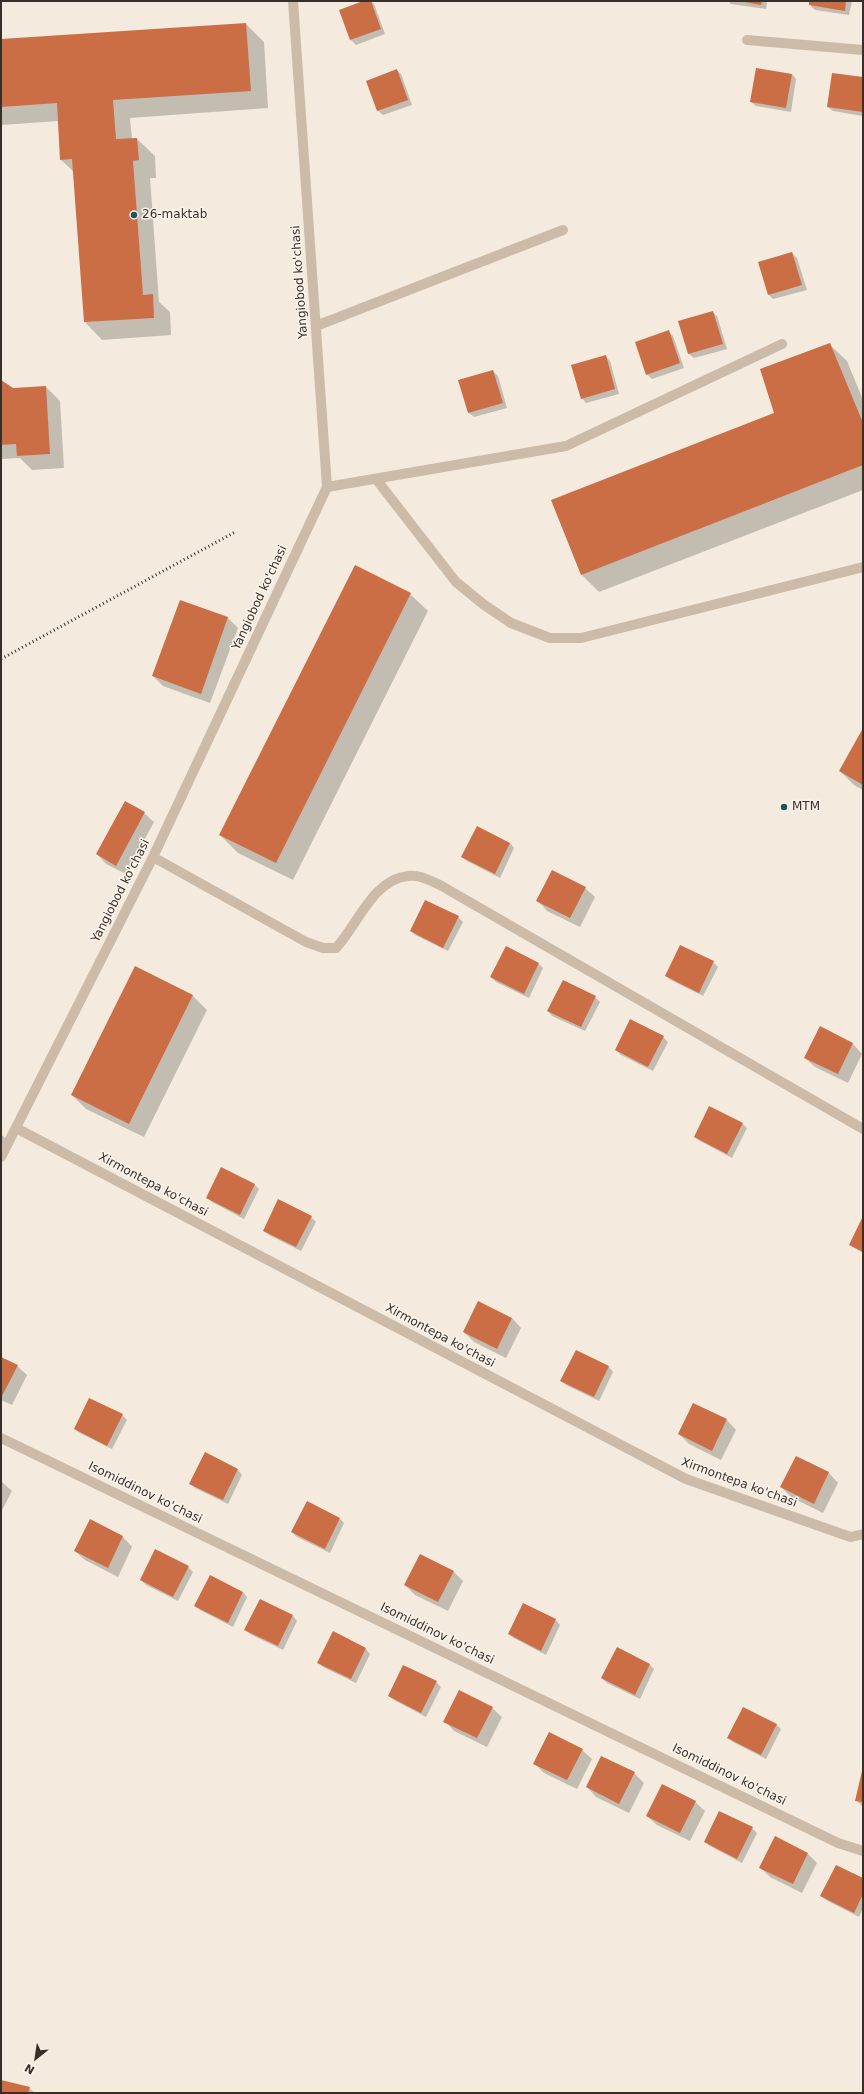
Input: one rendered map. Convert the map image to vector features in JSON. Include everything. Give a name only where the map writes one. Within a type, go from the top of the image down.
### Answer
[{"type":"street","name":"Yangiobod ko'chasi","points":[[1,1158],[152,857],[327,487],[293,1]]},
{"type":"street","points":[[747,40],[863,50]]},
{"type":"street","points":[[316,326],[563,230]]},
{"type":"street","points":[[327,487],[566,446],[782,344]]},
{"type":"street","points":[[376,479],[456,582],[511,623],[550,638],[581,638],[863,567]]},
{"type":"street","points":[[152,857],[306,942],[323,948],[336,948],[343,941],[364,907],[380,890],[397,879],[408,875],[423,878],[447,889],[863,1129]]},
{"type":"street","name":"Xirmontepa ko'chasi","points":[[16,1128],[686,1479],[851,1537],[863,1534]]},
{"type":"street","name":"Isomiddinov ko'chasi","points":[[1,1438],[838,1843],[863,1851]]},
{"type":"building","points":[[363,1],[371,1],[381,29],[350,40],[339,10]]},
{"type":"building","points":[[739,1],[762,1],[761,5]]},
{"type":"building","points":[[809,1],[846,1],[845,11],[809,5]]},
{"type":"building","points":[[246,23],[251,91],[113,100],[116,139],[137,138],[139,160],[133,161],[143,295],[153,294],[154,318],[84,322],[72,159],[60,160],[57,103],[1,107],[1,39]]},
{"type":"building","points":[[756,68],[792,74],[786,108],[750,102]]},
{"type":"building","points":[[397,69],[408,100],[377,111],[366,81]]},
{"type":"building","points":[[832,73],[863,77],[863,112],[827,107]]},
{"type":"building","points":[[792,252],[802,285],[768,295],[758,262]]},
{"type":"building","points":[[713,311],[723,344],[688,354],[678,321]]},
{"type":"building","points":[[669,330],[680,363],[646,375],[635,342]]},
{"type":"building","points":[[830,343],[863,423],[863,465],[581,575],[551,500],[774,413],[760,369]]},
{"type":"building","points":[[606,355],[615,389],[581,399],[571,365]]},
{"type":"building","points":[[493,370],[503,403],[468,413],[458,380]]},
{"type":"building","points":[[1,380],[13,388],[46,386],[50,454],[17,456],[16,444],[1,445]]},
{"type":"building","points":[[355,565],[411,593],[276,863],[219,835]]},
{"type":"building","points":[[180,600],[228,617],[201,694],[152,676]]},
{"type":"building","points":[[863,728],[863,785],[839,771]]},
{"type":"building","points":[[125,801],[145,812],[116,866],[96,854]]},
{"type":"building","points":[[477,826],[510,843],[495,874],[461,857]]},
{"type":"building","points":[[552,870],[586,887],[570,918],[536,901]]},
{"type":"building","points":[[425,900],[459,916],[443,948],[410,931]]},
{"type":"building","points":[[680,945],[714,961],[699,993],[665,976]]},
{"type":"building","points":[[506,946],[539,963],[524,994],[490,977]]},
{"type":"building","points":[[135,966],[193,995],[129,1124],[71,1095]]},
{"type":"building","points":[[563,980],[596,996],[581,1027],[547,1011]]},
{"type":"building","points":[[630,1019],[664,1036],[648,1067],[615,1050]]},
{"type":"building","points":[[820,1026],[853,1043],[838,1074],[804,1058]]},
{"type":"building","points":[[709,1106],[743,1123],[727,1154],[694,1137]]},
{"type":"building","points":[[221,1167],[255,1184],[240,1215],[206,1198]]},
{"type":"building","points":[[278,1199],[312,1216],[296,1247],[263,1231]]},
{"type":"building","points":[[863,1216],[863,1252],[849,1245]]},
{"type":"building","points":[[478,1301],[512,1318],[497,1349],[463,1332]]},
{"type":"building","points":[[576,1350],[609,1366],[594,1397],[560,1381]]},
{"type":"building","points":[[1,1357],[18,1365],[2,1396],[1,1395]]},
{"type":"building","points":[[89,1398],[123,1414],[107,1446],[74,1429]]},
{"type":"building","points":[[693,1403],[727,1419],[712,1451],[678,1434]]},
{"type":"building","points":[[205,1452],[238,1469],[223,1500],[189,1484]]},
{"type":"building","points":[[796,1456],[829,1472],[814,1504],[780,1487]]},
{"type":"building","points":[[307,1501],[340,1518],[325,1549],[291,1532]]},
{"type":"building","points":[[90,1519],[123,1536],[108,1568],[74,1551]]},
{"type":"building","points":[[155,1549],[189,1566],[173,1597],[140,1580]]},
{"type":"building","points":[[420,1554],[454,1571],[438,1602],[404,1585]]},
{"type":"building","points":[[210,1575],[243,1592],[228,1623],[194,1606]]},
{"type":"building","points":[[260,1599],[293,1615],[278,1646],[244,1630]]},
{"type":"building","points":[[523,1603],[556,1619],[541,1651],[508,1634]]},
{"type":"building","points":[[333,1631],[366,1648],[351,1679],[317,1663]]},
{"type":"building","points":[[617,1647],[650,1664],[635,1695],[601,1678]]},
{"type":"building","points":[[403,1665],[437,1681],[421,1713],[388,1696]]},
{"type":"building","points":[[459,1690],[493,1707],[477,1738],[443,1722]]},
{"type":"building","points":[[743,1707],[777,1724],[761,1755],[727,1738]]},
{"type":"building","points":[[549,1732],[583,1749],[567,1780],[533,1764]]},
{"type":"building","points":[[601,1756],[635,1772],[619,1804],[586,1787]]},
{"type":"building","points":[[863,1771],[863,1802],[855,1801]]},
{"type":"building","points":[[662,1784],[696,1801],[680,1833],[646,1816]]},
{"type":"building","points":[[719,1811],[753,1827],[737,1859],[704,1842]]},
{"type":"building","points":[[775,1836],[808,1853],[793,1884],[759,1868]]},
{"type":"building","points":[[836,1865],[863,1878],[863,1894],[854,1913],[820,1896]]},
{"type":"building","points":[[1,2080],[30,2087],[28,2093],[1,2093]]},
{"type":"railway","points":[[1,659],[235,532]]},
{"type":"place","name":"26-maktab","points":[[134,215]]},
{"type":"place","name":"MTM","points":[[784,807]]}]
